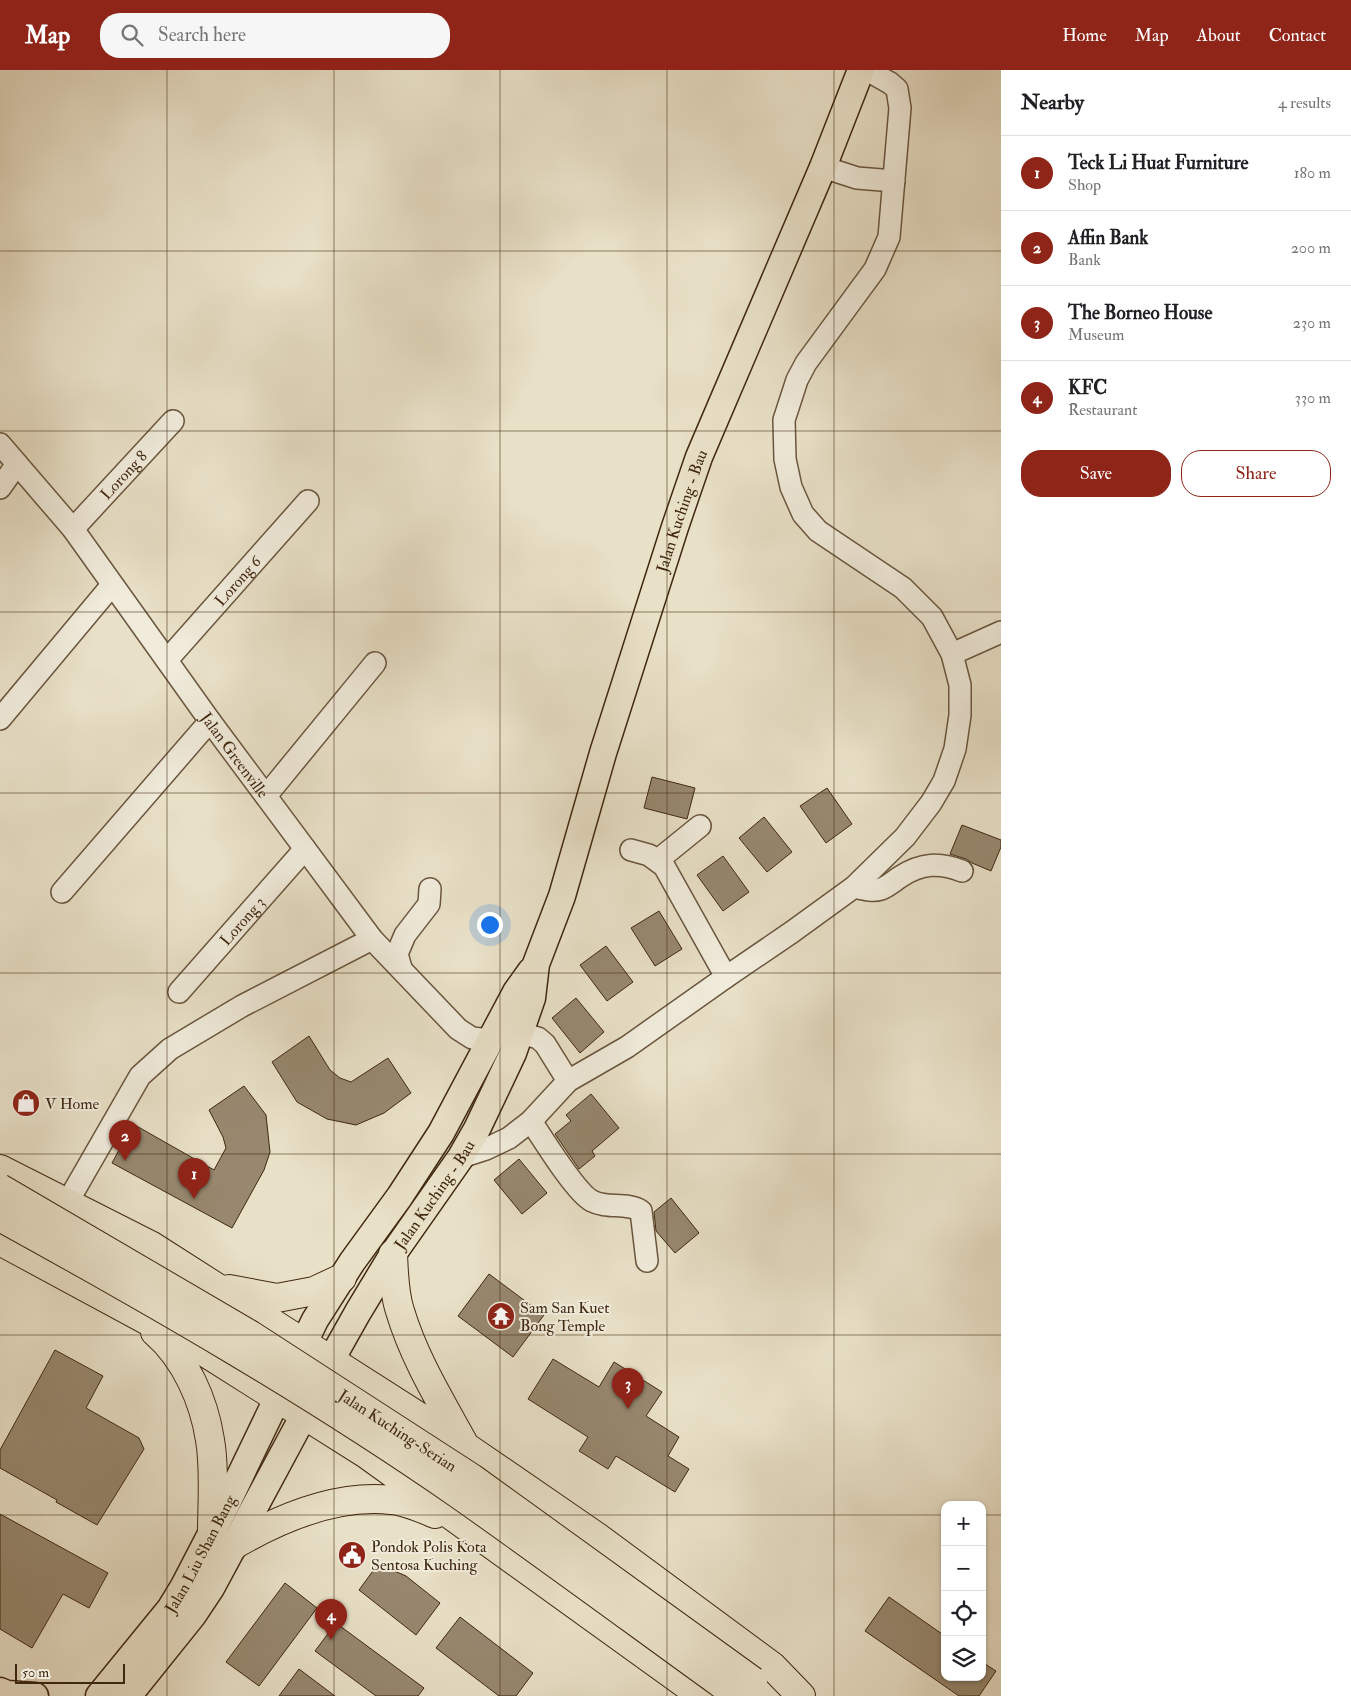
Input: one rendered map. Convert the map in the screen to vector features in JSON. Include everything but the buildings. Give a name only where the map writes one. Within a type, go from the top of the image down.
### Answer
[{"type":"highway","points":[[0,1169],[152,1246],[465,1446],[596,1536],[772,1666],[801,1696]]},
{"type":"highway","name":"Jalan Kuching-Serian","points":[[0,1188],[243,1330],[472,1478],[745,1688]]},
{"type":"highway","name":"Jalan Kuching-Serian","points":[[0,1217],[160,1306],[346,1421],[745,1688],[780,1696]]},
{"type":"highway","points":[[0,1241],[198,1348],[366,1454],[702,1696]]},
{"type":"highway","points":[[393,1254],[394,1284],[399,1311],[421,1367],[465,1446]]},
{"type":"highway","points":[[215,1286],[277,1298],[314,1291],[342,1278]]},
{"type":"highway","points":[[134,1314],[163,1339],[179,1356],[192,1382],[203,1412],[210,1440],[223,1539],[256,1532],[315,1507],[366,1500],[391,1500],[409,1504],[464,1525]]},
{"type":"main road","name":"Jalan Kuching - Bau","points":[[304,1415],[331,1360],[374,1284],[461,1158],[498,1086],[520,1033],[532,998],[536,964],[562,896],[603,753],[699,457],[823,167],[862,70]]},
{"type":"main road","name":"Jalan Kuching - Bau","points":[[278,1398],[303,1343],[323,1306],[433,1147],[457,1106],[516,992],[536,964]]},
{"type":"main road","name":"Jalan Liu Shan Bang","points":[[128,1696],[194,1615],[211,1588],[223,1539],[278,1398]]},
{"type":"main road","name":"Jalan Liu Shan Bang","points":[[99,1696],[170,1609],[184,1586],[223,1539],[304,1415]]},
{"type":"main road","points":[[0,1691],[7,1694],[35,1696]]},
{"type":"street","points":[[461,1158],[494,1146],[509,1138],[531,1121],[568,1081],[627,1047],[854,887],[905,836],[931,803],[944,781],[955,749],[960,715],[960,685],[952,654],[932,617],[903,588],[818,530],[803,514],[791,488],[785,459],[784,420],[797,380],[806,363],[875,268],[889,237],[900,108],[899,79],[890,83],[868,70]]},
{"type":"street","points":[[823,167],[857,178],[894,181]]},
{"type":"street","name":"Lorong 8","points":[[73,529],[173,421]]},
{"type":"street","name":"Jalan Greenville","points":[[0,444],[73,529],[210,721],[372,939],[458,1029],[472,1038],[490,1040]]},
{"type":"street","points":[[0,488],[17,464]]},
{"type":"street","name":"Lorong 6","points":[[167,660],[308,501]]},
{"type":"street","points":[[0,719],[112,585]]},
{"type":"street","points":[[952,654],[1001,632]]},
{"type":"street","points":[[266,796],[375,663]]},
{"type":"street","points":[[62,892],[210,721]]},
{"type":"street","points":[[658,860],[700,826]]},
{"type":"street","name":"Lorong 3","points":[[179,992],[305,849]]},
{"type":"street","points":[[631,850],[649,855],[658,860],[671,877],[726,976]]},
{"type":"street","points":[[854,887],[871,890],[882,889],[910,870],[926,865],[949,866],[962,871]]},
{"type":"street","points":[[401,968],[397,954],[405,935],[428,904],[430,889]]},
{"type":"street","points":[[66,1203],[140,1076],[170,1048],[242,1006],[372,939]]},
{"type":"street","points":[[520,1033],[538,1038],[545,1044],[568,1081]]},
{"type":"street","points":[[531,1121],[579,1191],[590,1201],[605,1206],[636,1208],[641,1212],[647,1261]]},
{"type":"place","name":"V Home","points":[[26,1103]]},
{"type":"place","name":"Affin Bank","points":[[125,1161]]},
{"type":"place","name":"Teck Li Huat Furniture","points":[[194,1199]]},
{"type":"place","name":"Sam San Kuet Bong Temple","points":[[501,1316]]},
{"type":"place","name":"The Borneo House","points":[[628,1409]]},
{"type":"place","name":"Pondok Polis Kota Sentosa Kuching","points":[[352,1555]]},
{"type":"place","name":"KFC","points":[[331,1640]]}]
